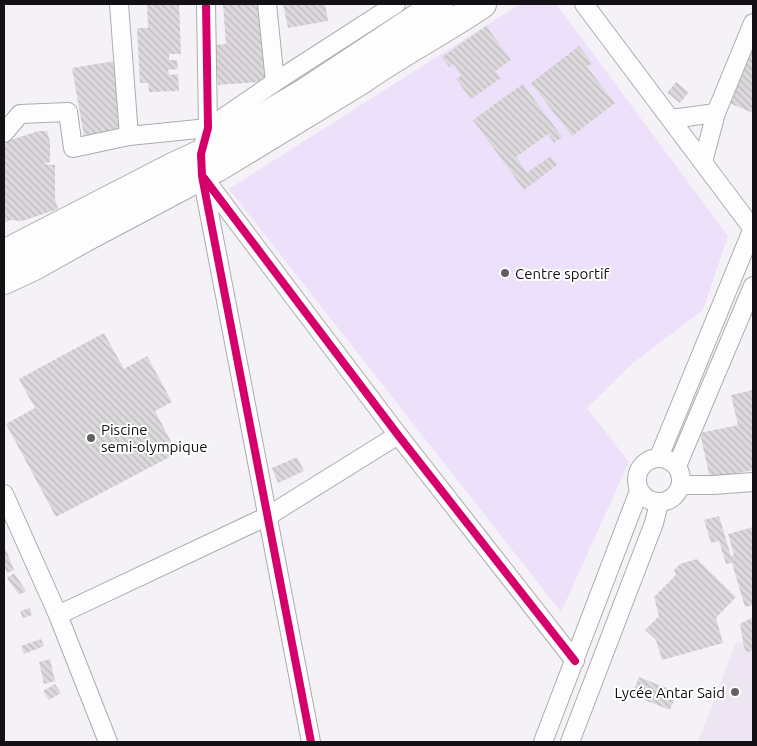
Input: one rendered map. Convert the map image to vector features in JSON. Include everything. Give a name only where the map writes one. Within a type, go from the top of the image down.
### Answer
[{"type":"main road","points":[[4,280],[34,266],[84,238],[202,165],[306,92],[439,4]]},
{"type":"main road","points":[[4,254],[173,167],[202,165],[270,137],[318,105],[361,80],[383,64],[438,33],[482,4]]},
{"type":"street","points":[[119,4],[129,136]]},
{"type":"street","points":[[206,4],[208,128],[202,165],[312,742]]},
{"type":"street","points":[[266,4],[275,82]]},
{"type":"street","points":[[4,133],[20,114],[68,112],[73,148],[129,136],[208,128],[275,82],[396,4]]},
{"type":"street","points":[[584,4],[753,228],[659,457]]},
{"type":"street","points":[[703,162],[716,113],[753,23]]},
{"type":"street","points":[[671,119],[716,113]]},
{"type":"street","points":[[202,165],[398,435],[575,661]]},
{"type":"street","points":[[677,466],[753,286]]},
{"type":"street","points":[[58,615],[268,516],[398,435]]},
{"type":"street","points":[[659,457],[669,460],[677,466],[681,475],[681,485],[677,494],[669,500],[659,503],[648,500],[639,491],[636,480],[639,468],[648,460],[659,457]]},
{"type":"street","points":[[681,485],[753,482]]},
{"type":"street","points":[[543,742],[639,491]]},
{"type":"street","points":[[4,494],[58,615],[108,742]]},
{"type":"street","points":[[570,742],[650,532],[659,503]]},
{"type":"shaded area","name":"Centre sportif","points":[[520,4],[556,4],[728,236],[703,310],[633,363],[587,408],[629,462],[561,612],[229,189]]},
{"type":"shaded area","name":"Lycée Antar Said","points":[[736,642],[753,642],[753,742],[698,742]]},
{"type":"building","points":[[147,4],[179,4],[181,54],[169,54],[169,60],[177,60],[178,69],[168,70],[169,75],[178,74],[179,91],[149,92],[148,83],[140,83],[137,28],[148,28]]},
{"type":"building","points":[[223,4],[265,4],[271,81],[218,85],[215,45],[226,44]]},
{"type":"building","points":[[283,4],[325,4],[328,21],[288,28]]},
{"type":"building","points":[[486,26],[511,60],[495,71],[501,78],[471,99],[456,79],[461,76],[454,64],[449,67],[442,57]]},
{"type":"building","points":[[753,30],[753,113],[727,102]]},
{"type":"building","points":[[579,46],[592,63],[587,67],[615,103],[572,136],[531,83]]},
{"type":"building","points":[[115,61],[127,129],[84,136],[72,68]]},
{"type":"building","points":[[676,82],[689,92],[680,103],[667,93]]},
{"type":"building","points":[[523,84],[562,137],[554,143],[548,134],[516,157],[527,173],[551,156],[557,165],[524,190],[473,120]]},
{"type":"building","points":[[39,131],[47,131],[50,142],[50,162],[42,164],[55,165],[55,199],[58,209],[22,221],[11,220],[4,223],[4,142]]},
{"type":"building","points":[[104,333],[124,369],[147,356],[172,402],[155,411],[177,453],[56,517],[6,424],[35,408],[19,379]]},
{"type":"building","points":[[753,390],[753,470],[710,479],[700,433],[738,425],[731,395]]},
{"type":"building","points":[[297,457],[304,471],[278,483],[272,468]]},
{"type":"building","points":[[719,516],[731,556],[734,555],[728,534],[753,527],[753,605],[745,607],[732,563],[726,564],[719,541],[711,543],[704,520]]},
{"type":"building","points":[[6,550],[14,570],[7,573],[4,565],[4,551]]},
{"type":"building","points":[[697,559],[736,597],[716,618],[723,643],[662,660],[656,640],[645,630],[659,616],[654,597],[676,575],[674,570],[680,564]]},
{"type":"building","points":[[14,573],[26,591],[19,595],[7,578]]},
{"type":"building","points":[[30,608],[32,615],[23,618],[20,611]]},
{"type":"building","points":[[753,617],[753,651],[746,652],[740,624]]},
{"type":"building","points":[[41,639],[44,646],[24,654],[21,646]]},
{"type":"building","points":[[50,659],[55,681],[44,684],[39,662]]},
{"type":"building","points":[[639,677],[677,692],[670,710],[632,695]]},
{"type":"building","points":[[55,684],[61,693],[49,700],[43,691]]},
{"type":"cycle path","points":[[206,4],[208,128],[201,154],[202,176],[311,742]]},
{"type":"cycle path","points":[[204,178],[398,435],[575,661]]},
{"type":"place","name":"Centre sportif","points":[[505,273]]},
{"type":"place","name":"Piscine semi-olympique","points":[[91,438]]},
{"type":"place","name":"Lycée Antar Said","points":[[735,692]]}]
